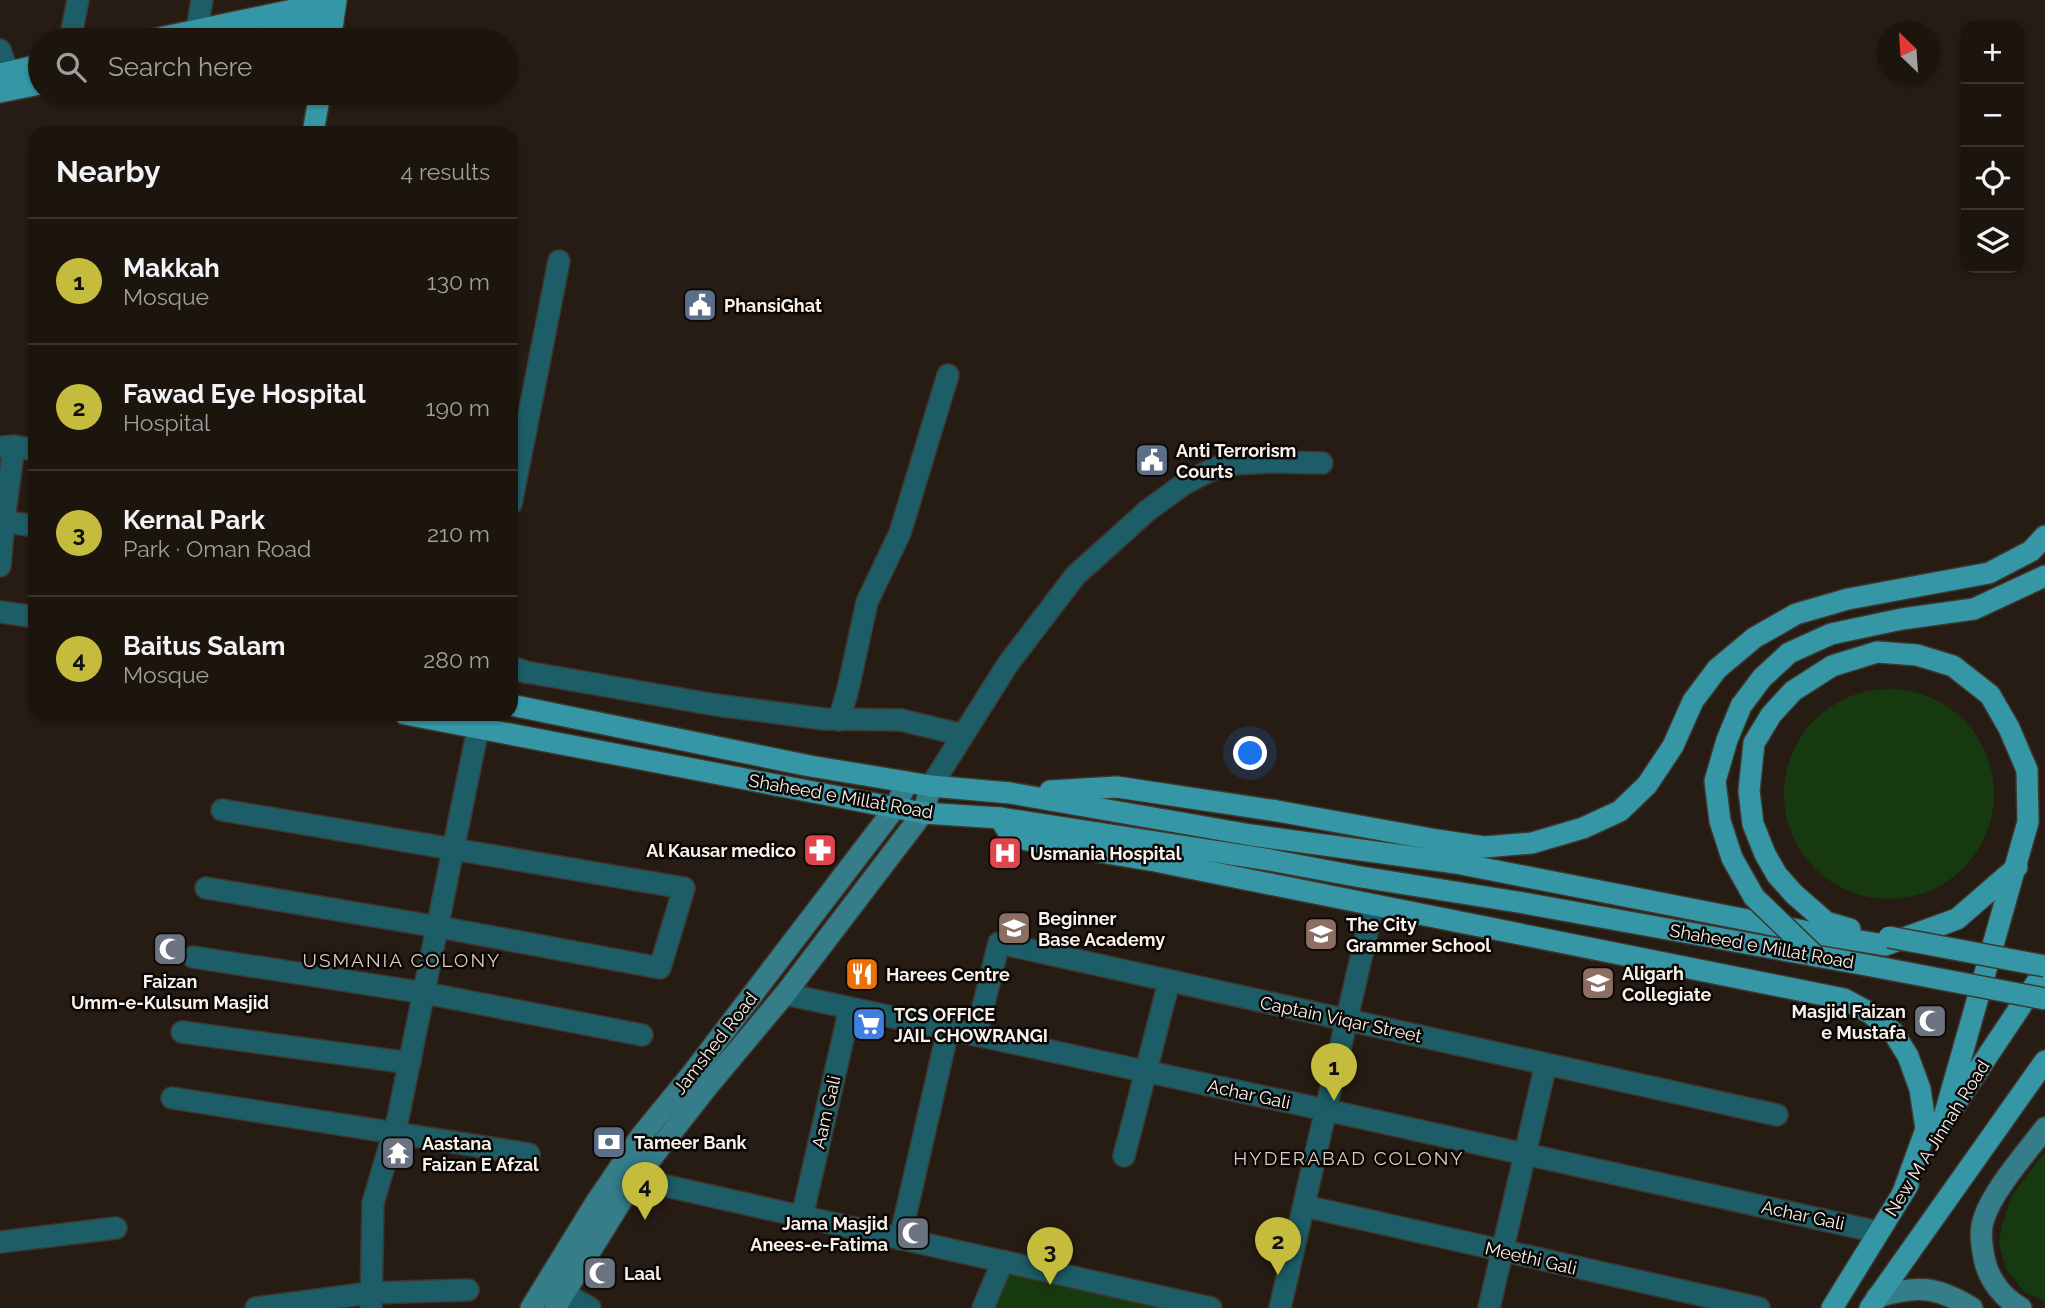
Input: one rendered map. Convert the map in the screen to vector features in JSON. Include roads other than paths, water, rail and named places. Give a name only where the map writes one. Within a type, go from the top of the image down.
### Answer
[{"type":"main road","points":[[264,28],[333,21]]},
{"type":"main road","points":[[301,28],[333,21]]},
{"type":"main road","points":[[4,73],[28,68]]},
{"type":"main road","points":[[0,92],[28,86]]},
{"type":"main road","points":[[314,126],[318,105]]},
{"type":"main road","points":[[926,801],[1118,787],[1484,847],[1532,843],[1583,828],[1620,811],[1647,785],[1672,746],[1693,701],[1717,669],[1754,638],[1796,614],[1848,599],[1989,573],[2031,551],[2045,536]]},
{"type":"main road","points":[[1815,956],[1754,897],[1732,858],[1720,821],[1716,781],[1727,740],[1741,706],[1762,678],[1789,653],[1830,634],[1902,619],[1974,609],[2045,576]]},
{"type":"main road","points":[[1942,1125],[2017,867],[2028,822],[2026,770],[2009,729],[1990,695],[1953,666],[1917,655],[1877,652],[1832,666],[1793,691],[1771,715],[1754,743],[1749,791],[1753,824],[1765,854],[1777,875],[1794,894],[1826,922],[1856,931],[1889,937],[2045,968]]},
{"type":"main road","name":"Shaheed e Millat Road","points":[[518,706],[810,766],[907,782],[926,801]]},
{"type":"main road","name":"Shaheed e Millat Road","points":[[480,721],[895,808],[926,801],[1000,818],[1524,903],[2045,999]]},
{"type":"main road","name":"Jamshed Road","points":[[531,1308],[595,1204],[641,1136],[895,808],[907,782]]},
{"type":"main road","points":[[1010,793],[1251,835],[1456,863],[1885,946],[1957,919],[2017,867]]},
{"type":"main road","name":"Jamshed Road","points":[[559,1300],[635,1180],[708,1086],[785,994],[926,801]]},
{"type":"main road","points":[[1000,818],[1015,838],[1155,861],[1844,999],[1870,1013],[1893,1031],[1908,1056],[1920,1089],[1926,1129],[1902,1195]]},
{"type":"main road","name":"New M A Jinnah Road","points":[[1832,1308],[1942,1125],[2045,968]]},
{"type":"main road","points":[[1874,1302],[2045,1061]]},
{"type":"main road","points":[[2021,1308],[2000,1290],[1989,1275],[1981,1246],[1983,1219],[2000,1188],[2045,1128]]},
{"type":"main road","points":[[1874,1302],[1900,1290],[1924,1288],[1952,1296],[1972,1308]]},
{"type":"street","points":[[72,28],[78,0]]},
{"type":"street","points":[[197,28],[202,0]]},
{"type":"street","points":[[0,50],[4,73]]},
{"type":"street","points":[[518,428],[559,261]]},
{"type":"street","points":[[839,720],[867,602],[900,533],[948,375]]},
{"type":"street","points":[[0,566],[2,520],[16,448]]},
{"type":"street","points":[[926,801],[963,735],[1008,664],[1075,576],[1147,511],[1184,484],[1215,468],[1271,462],[1322,463]]},
{"type":"street","points":[[2,520],[28,525]]},
{"type":"street","points":[[0,612],[28,616]]},
{"type":"street","points":[[518,669],[716,705],[824,719],[901,720],[963,735]]},
{"type":"street","points":[[370,1300],[373,1203],[394,1132],[410,1063],[480,721]]},
{"type":"street","points":[[206,888],[660,968],[684,888],[222,810]]},
{"type":"street","points":[[1280,1308],[1373,906]]},
{"type":"street","name":"Captain Viqar Street","points":[[976,1035],[999,943],[1777,1115]]},
{"type":"street","points":[[193,957],[425,993],[642,1035]]},
{"type":"street","points":[[1124,1156],[1170,982]]},
{"type":"street","name":"Achar Gali","points":[[785,994],[1878,1232]]},
{"type":"street","name":"Aam Gali","points":[[802,1217],[850,1008]]},
{"type":"street","points":[[900,1239],[948,1030]]},
{"type":"street","points":[[182,1032],[410,1063]]},
{"type":"street","points":[[1489,1308],[1546,1064]]},
{"type":"street","points":[[172,1098],[529,1154]]},
{"type":"street","points":[[635,1180],[1211,1308]]},
{"type":"street","name":"Meethi Gali","points":[[1304,1206],[1759,1308]]},
{"type":"street","points":[[0,1242],[116,1228]]},
{"type":"street","points":[[983,1308],[1003,1261]]},
{"type":"street","points":[[256,1308],[468,1290]]},
{"type":"street","points":[[559,1300],[590,1308]]},
{"type":"place","name":"PhansiGhat","points":[[700,305]]},
{"type":"place","name":"Anti Terrorism Courts","points":[[1152,460]]},
{"type":"place","name":"Al Kausar medico","points":[[820,850]]},
{"type":"place","name":"Usmania Hospital","points":[[1005,853]]},
{"type":"place","name":"Beginner Base Academy","points":[[1014,928]]},
{"type":"place","name":"The City Grammer School","points":[[1321,934]]},
{"type":"place","name":"Faizan Umm-e-Kulsum Masjid","points":[[170,949]]},
{"type":"place","name":"Harees Centre","points":[[862,974]]},
{"type":"place","name":"Aligarh Collegiate","points":[[1598,983]]},
{"type":"place","name":"Masjid Faizan e Mustafa","points":[[1930,1021]]},
{"type":"place","name":"TCS OFFICE JAIL CHOWRANGI","points":[[869,1024]]},
{"type":"place","name":"Makkah","points":[[1334,1101]]},
{"type":"place","name":"Tameer Bank","points":[[609,1142]]},
{"type":"place","name":"Aastana Faizan E Afzal","points":[[398,1153]]},
{"type":"place","name":"Baitus Salam","points":[[645,1220]]},
{"type":"place","name":"Jama Masjid Anees-e-Fatima","points":[[913,1233]]},
{"type":"place","name":"Laal","points":[[600,1273]]},
{"type":"place","name":"Fawad Eye Hospital","points":[[1278,1275]]},
{"type":"place","name":"Kernal Park","points":[[1050,1285]]},
{"type":"district","name":"USMANIA COLONY","points":[[402,960]]},
{"type":"district","name":"HYDERABAD COLONY","points":[[1349,1158]]}]
